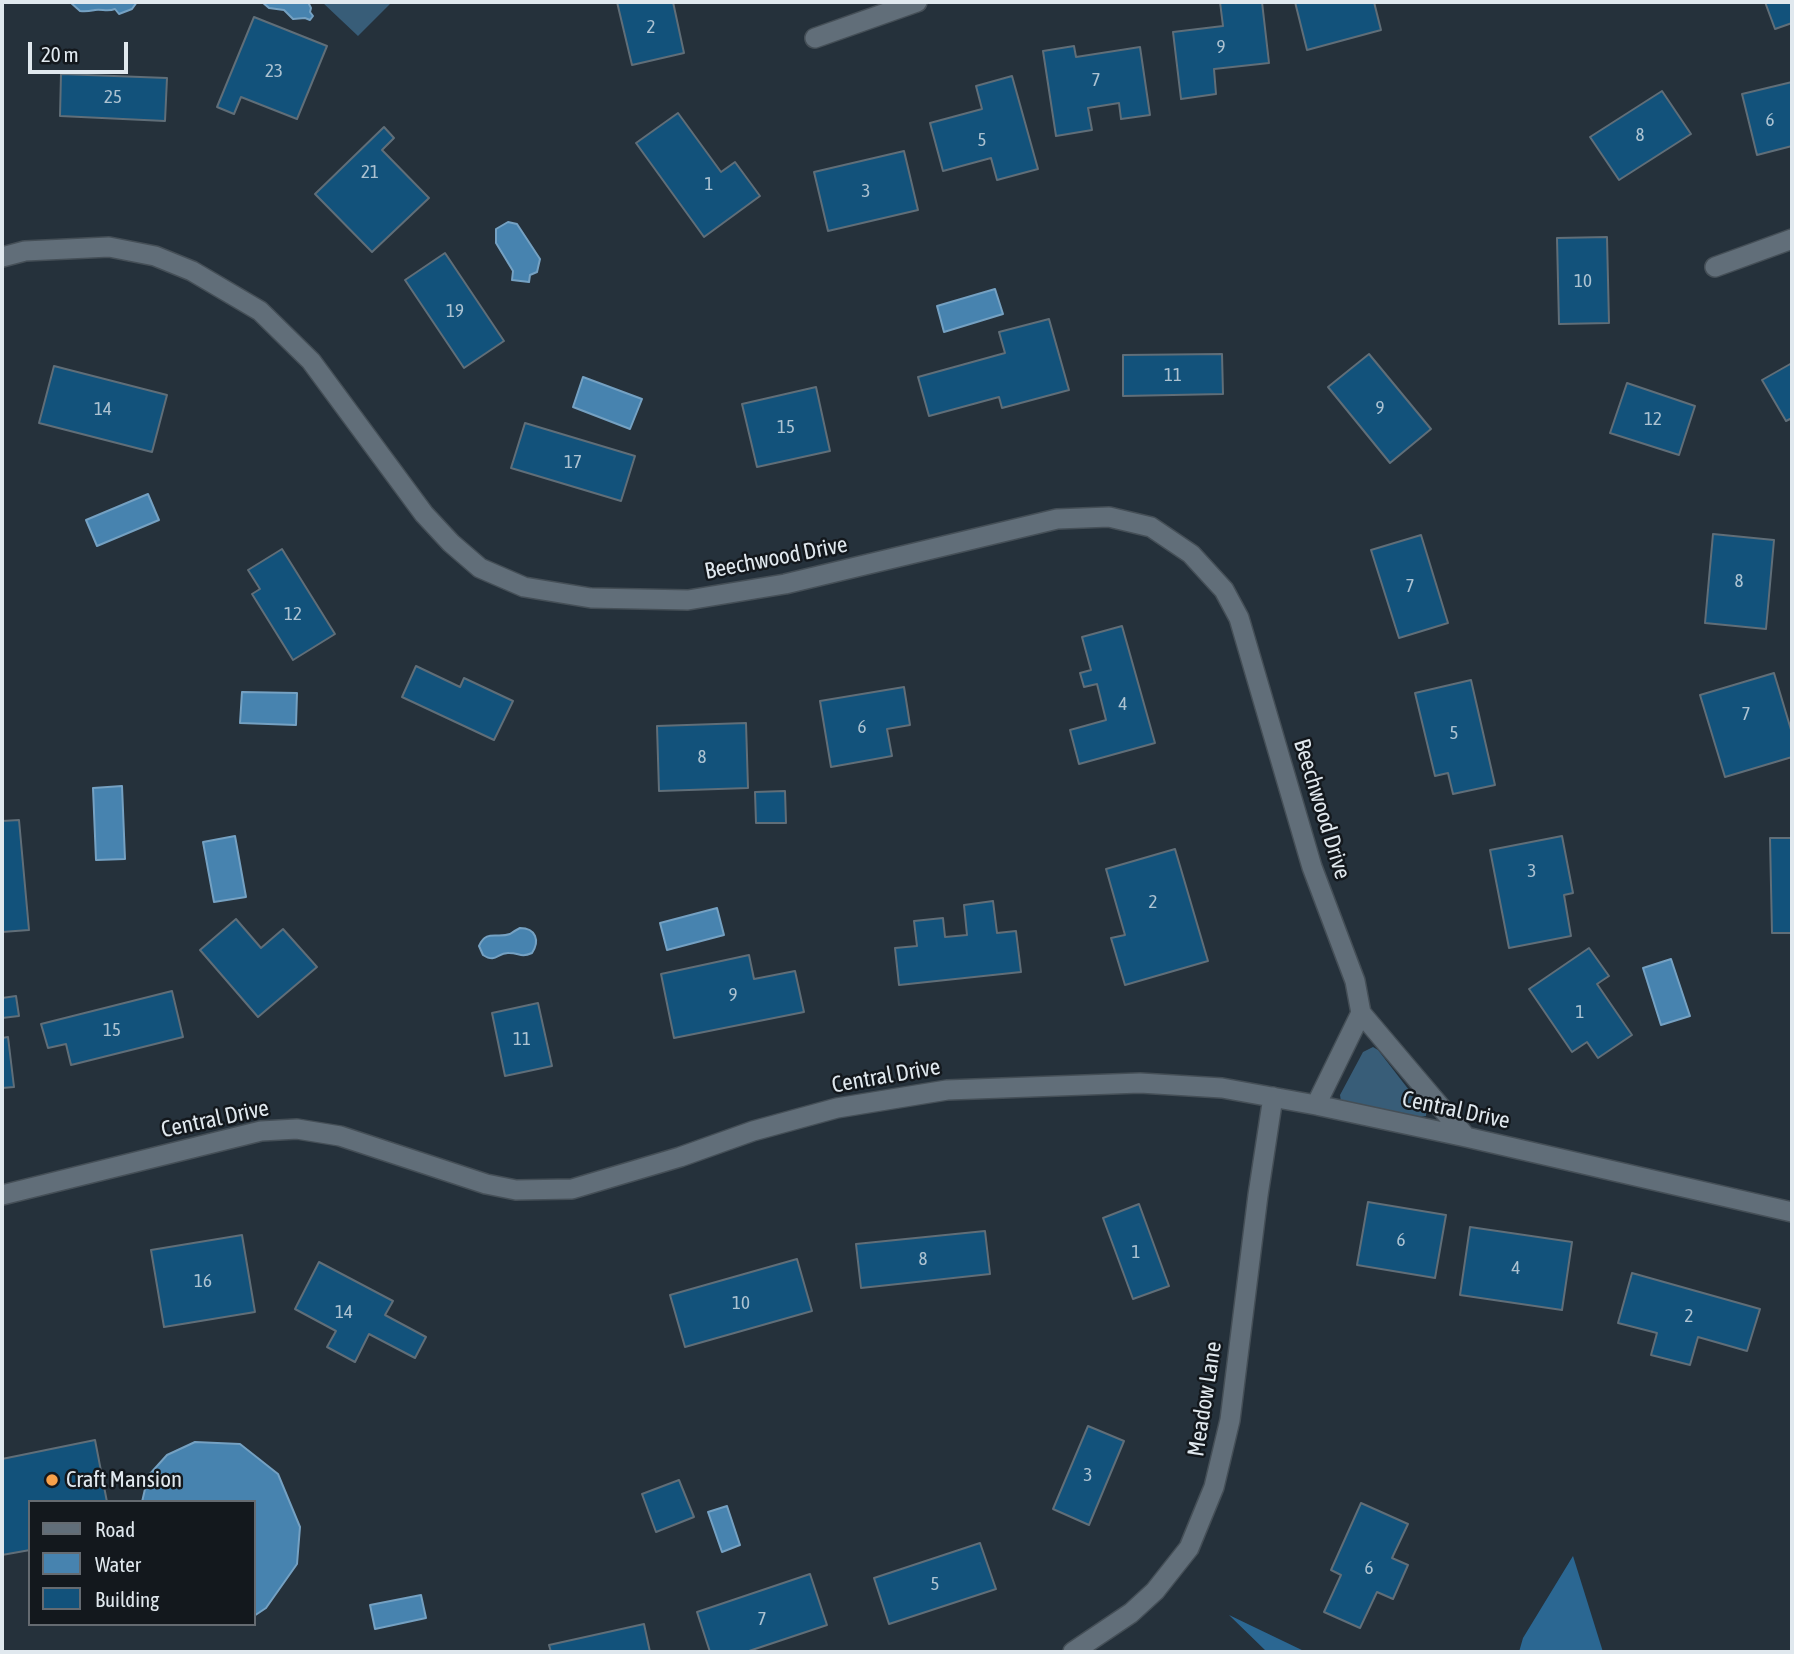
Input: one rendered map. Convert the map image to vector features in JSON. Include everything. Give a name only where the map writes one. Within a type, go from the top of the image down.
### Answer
[{"type":"street","points":[[815,38],[917,2]]},
{"type":"street","points":[[1715,267],[1792,239]]},
{"type":"street","name":"Beechwood Drive","points":[[2,257],[25,251],[97,247],[132,251],[155,256],[192,271],[260,311],[311,361],[424,514],[480,568],[524,587],[591,598],[688,600],[785,584],[1057,519],[1109,517],[1151,527],[1191,554],[1224,590],[1239,618],[1312,867],[1355,981],[1361,1013],[1466,1137]]},
{"type":"street","points":[[1316,1105],[1361,1013]]},
{"type":"street","name":"Central Drive","points":[[2,1195],[261,1131],[298,1129],[340,1136],[486,1184],[516,1190],[572,1189],[680,1157],[753,1131],[825,1111],[947,1090],[1140,1083],[1222,1088],[1316,1105],[1792,1212]]},
{"type":"street","name":"Meadow Lane","points":[[1073,1652],[1131,1613],[1155,1591],[1189,1548],[1214,1487],[1230,1420],[1273,1097]]},
{"type":"shaded area","points":[[322,2],[392,2],[358,36]]},
{"type":"shaded area","points":[[1373,1047],[1426,1112],[1426,1116],[1341,1102],[1340,1095],[1363,1052]]},
{"type":"shaded area","points":[[1573,1556],[1603,1652],[1519,1652],[1523,1638]]},
{"type":"shaded area","points":[[1229,1615],[1306,1652],[1267,1652]]},
{"type":"water","points":[[70,2],[137,2],[132,9],[119,14],[115,9],[80,11]]},
{"type":"water","points":[[262,2],[308,2],[313,16],[310,20],[293,19],[284,10],[269,8]]},
{"type":"water","points":[[508,222],[517,224],[540,259],[537,272],[530,275],[529,282],[512,280],[513,271],[496,243],[496,229]]},
{"type":"water","points":[[995,289],[1003,314],[944,332],[937,306]]},
{"type":"water","points":[[583,377],[642,399],[630,429],[573,407]]},
{"type":"water","points":[[148,494],[159,520],[97,546],[86,520]]},
{"type":"water","points":[[242,692],[297,693],[296,725],[240,723]]},
{"type":"water","points":[[122,786],[125,859],[96,860],[93,788]]},
{"type":"water","points":[[235,836],[246,897],[214,902],[203,842]]},
{"type":"water","points":[[717,908],[724,935],[667,950],[660,923]]},
{"type":"water","points":[[520,928],[530,930],[535,936],[536,944],[532,953],[505,953],[494,958],[483,955],[479,946],[485,938],[510,934]]},
{"type":"water","points":[[1671,959],[1690,1016],[1661,1025],[1643,968]]},
{"type":"water","points":[[195,1442],[240,1444],[278,1474],[300,1527],[297,1564],[266,1608],[256,1615],[256,1500],[142,1500],[148,1476],[167,1455]]},
{"type":"water","points":[[727,1506],[740,1545],[722,1552],[708,1512]]},
{"type":"water","points":[[421,1595],[426,1618],[375,1629],[370,1605]]},
{"type":"building","points":[[617,2],[673,2],[684,53],[632,65]]},
{"type":"building","points":[[1220,2],[1262,2],[1269,63],[1214,69],[1216,94],[1181,99],[1173,32],[1223,26]]},
{"type":"building","points":[[1295,2],[1374,2],[1381,30],[1307,50]]},
{"type":"building","points":[[1765,2],[1792,2],[1792,23],[1775,29]]},
{"type":"building","points":[[254,17],[327,46],[297,119],[241,97],[234,114],[217,107]]},
{"type":"building","points":[[1074,46],[1076,57],[1140,47],[1150,115],[1121,119],[1119,103],[1088,108],[1092,130],[1056,136],[1043,51]]},
{"type":"building","points":[[61,74],[167,78],[165,121],[60,116]]},
{"type":"building","points":[[1012,76],[1038,169],[997,180],[991,158],[943,171],[930,123],[982,109],[976,86]]},
{"type":"building","points":[[1792,82],[1792,146],[1757,155],[1742,94]]},
{"type":"building","points":[[1662,91],[1691,134],[1619,180],[1590,137]]},
{"type":"building","points":[[678,113],[721,172],[735,162],[760,196],[704,237],[636,143]]},
{"type":"building","points":[[384,127],[394,138],[382,150],[429,198],[372,252],[315,194]]},
{"type":"building","points":[[904,151],[918,210],[828,231],[814,172]]},
{"type":"building","points":[[1607,237],[1609,323],[1559,324],[1557,238]]},
{"type":"building","points":[[445,253],[504,341],[464,368],[405,280]]},
{"type":"building","points":[[1049,319],[1069,390],[1002,408],[999,397],[929,416],[918,377],[1005,353],[999,332]]},
{"type":"building","points":[[1222,354],[1223,394],[1123,396],[1123,355]]},
{"type":"building","points":[[1369,354],[1431,429],[1390,463],[1328,387]]},
{"type":"building","points":[[1792,363],[1792,418],[1786,421],[1762,380]]},
{"type":"building","points":[[54,366],[167,395],[152,452],[39,423]]},
{"type":"building","points":[[1627,383],[1695,406],[1679,455],[1610,433]]},
{"type":"building","points":[[816,387],[830,451],[757,467],[742,404]]},
{"type":"building","points":[[525,423],[635,456],[621,501],[511,468]]},
{"type":"building","points":[[1713,534],[1774,540],[1766,629],[1705,623]]},
{"type":"building","points":[[1421,535],[1448,623],[1399,638],[1371,550]]},
{"type":"building","points":[[282,549],[335,634],[293,660],[252,594],[260,589],[248,570]]},
{"type":"building","points":[[1122,626],[1155,743],[1079,764],[1070,730],[1106,720],[1097,684],[1084,687],[1080,673],[1091,670],[1082,637]]},
{"type":"building","points":[[416,666],[460,687],[464,678],[513,701],[494,740],[402,697]]},
{"type":"building","points":[[1774,673],[1792,733],[1792,757],[1725,777],[1700,695]]},
{"type":"building","points":[[1471,680],[1495,785],[1453,794],[1448,773],[1435,776],[1415,693]]},
{"type":"building","points":[[904,687],[910,725],[887,729],[892,756],[831,767],[820,701]]},
{"type":"building","points":[[746,723],[748,788],[659,791],[657,726]]},
{"type":"building","points":[[785,791],[786,823],[756,823],[755,792]]},
{"type":"building","points":[[19,820],[29,930],[2,932],[2,821]]},
{"type":"building","points":[[1562,836],[1573,893],[1564,895],[1571,936],[1509,948],[1490,850]]},
{"type":"building","points":[[1770,838],[1792,838],[1792,933],[1772,933]]},
{"type":"building","points":[[1175,849],[1208,961],[1125,985],[1111,938],[1125,935],[1106,869]]},
{"type":"building","points":[[993,901],[997,933],[1016,931],[1021,972],[899,985],[895,948],[917,946],[914,921],[943,918],[945,937],[967,935],[964,905]]},
{"type":"building","points":[[236,919],[261,948],[283,929],[317,967],[258,1017],[200,950]]},
{"type":"building","points":[[1589,948],[1609,976],[1597,984],[1632,1035],[1598,1058],[1587,1042],[1572,1052],[1529,989]]},
{"type":"building","points":[[749,955],[754,979],[795,971],[804,1012],[674,1038],[661,974]]},
{"type":"building","points":[[172,991],[183,1037],[71,1065],[66,1044],[48,1048],[41,1024]]},
{"type":"building","points":[[16,996],[19,1016],[2,1018],[2,998]]},
{"type":"building","points":[[538,1003],[552,1066],[505,1076],[492,1013]]},
{"type":"building","points":[[8,1037],[14,1087],[2,1088],[2,1038]]},
{"type":"building","points":[[1368,1202],[1446,1215],[1435,1278],[1357,1265]]},
{"type":"building","points":[[1139,1204],[1169,1286],[1133,1299],[1103,1218]]},
{"type":"building","points":[[1470,1227],[1572,1242],[1562,1310],[1460,1295]]},
{"type":"building","points":[[985,1231],[990,1274],[861,1288],[856,1244]]},
{"type":"building","points":[[242,1235],[255,1312],[164,1327],[151,1250]]},
{"type":"building","points":[[797,1259],[812,1311],[685,1347],[670,1295]]},
{"type":"building","points":[[319,1262],[393,1301],[385,1315],[426,1337],[415,1358],[369,1334],[355,1362],[327,1347],[336,1331],[295,1309]]},
{"type":"building","points":[[1632,1273],[1760,1309],[1747,1351],[1698,1337],[1690,1365],[1651,1355],[1657,1333],[1618,1323]]},
{"type":"building","points":[[1088,1426],[1124,1441],[1089,1525],[1053,1509]]},
{"type":"building","name":"Craft Mansion","points":[[95,1440],[107,1500],[28,1500],[28,1550],[2,1555],[2,1459]]},
{"type":"building","points":[[679,1480],[694,1517],[656,1532],[642,1494]]},
{"type":"building","points":[[1361,1503],[1408,1524],[1392,1558],[1408,1565],[1393,1599],[1377,1592],[1360,1628],[1324,1612],[1341,1575],[1331,1570]]},
{"type":"building","points":[[980,1543],[996,1589],[889,1624],[874,1578]]},
{"type":"building","points":[[810,1574],[827,1625],[746,1652],[710,1652],[697,1612]]},
{"type":"building","points":[[644,1624],[650,1652],[551,1652],[549,1645]]},
{"type":"place","name":"Craft Mansion","points":[[52,1480]]}]
